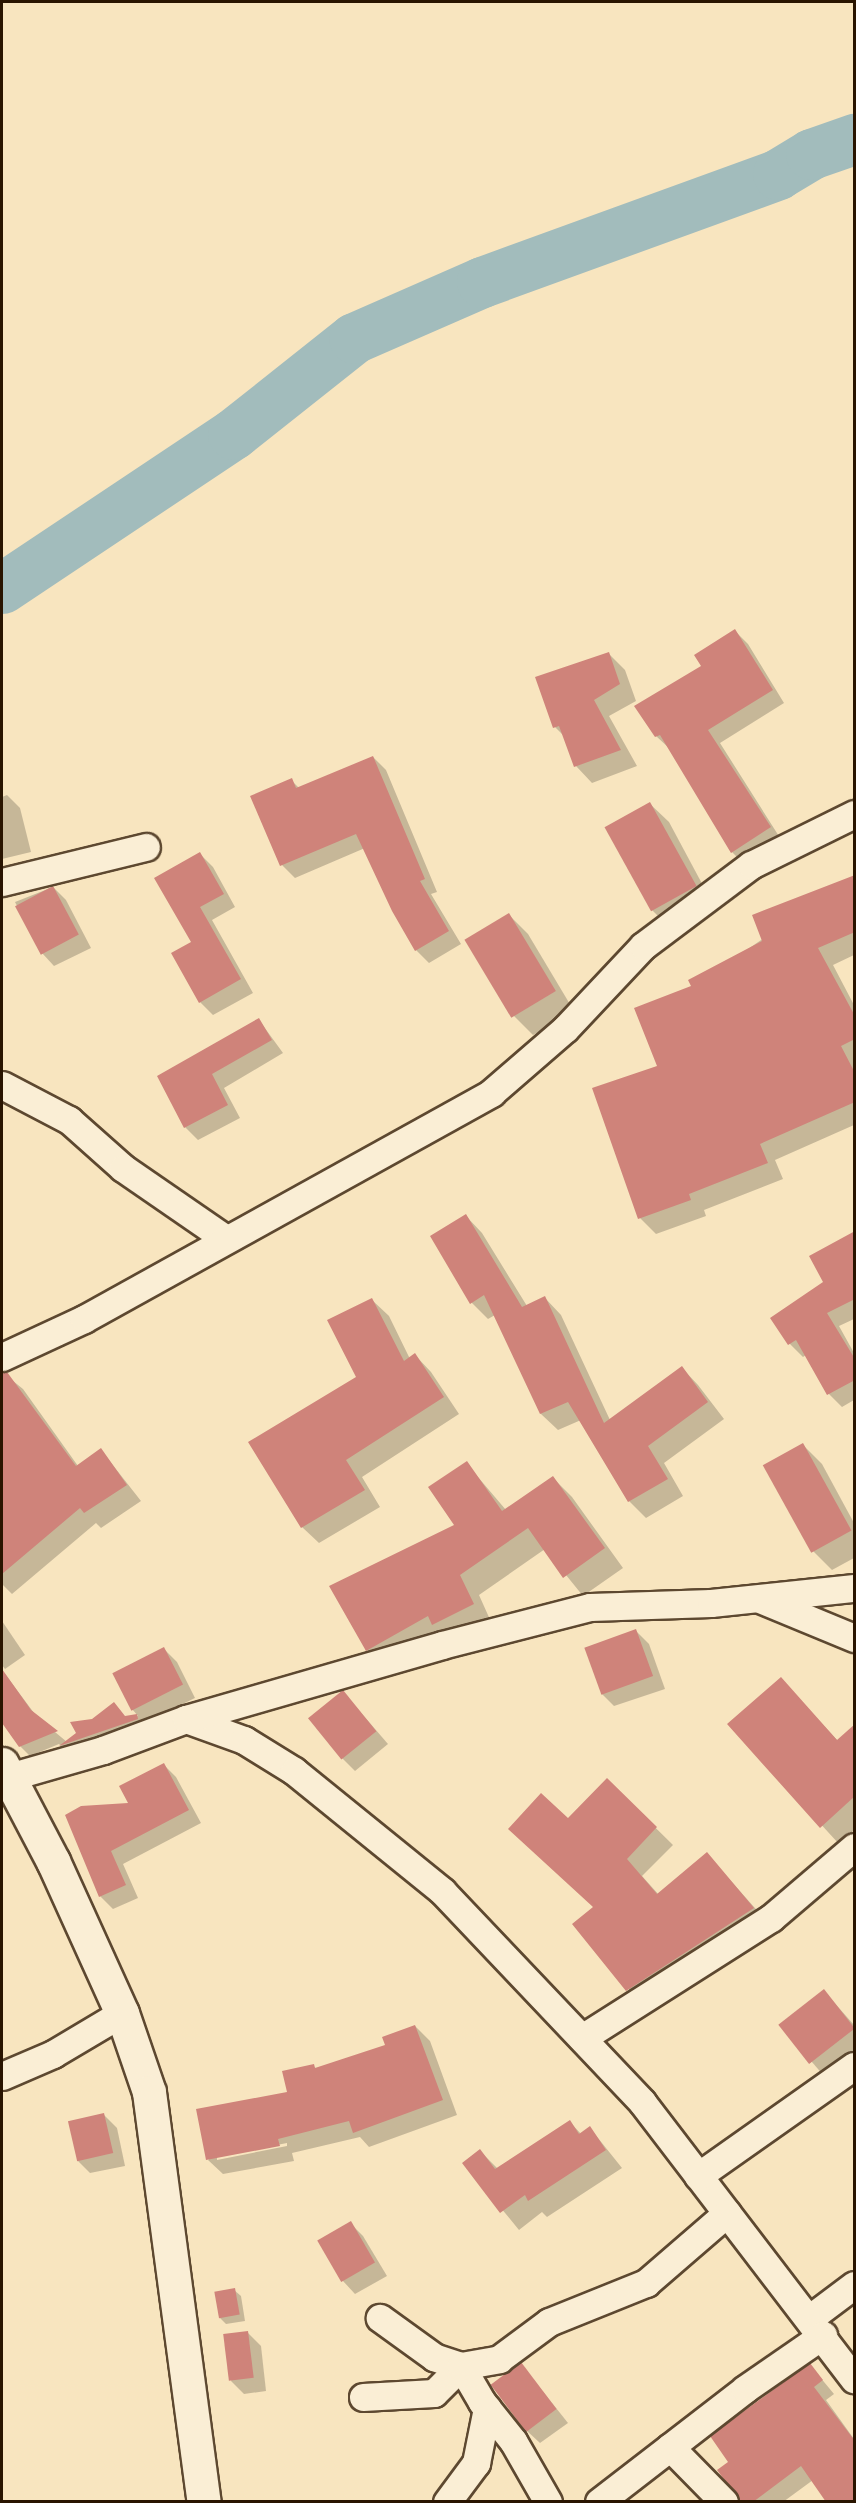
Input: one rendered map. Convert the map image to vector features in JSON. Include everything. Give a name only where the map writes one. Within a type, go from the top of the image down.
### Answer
[{"type":"street","points":[[2,1357],[84,1319],[491,1093],[565,1029],[643,946],[751,865],[851,820]]},
{"type":"street","points":[[2,882],[147,847]]},
{"type":"street","points":[[2,1085],[69,1120],[123,1168],[226,1239]]},
{"type":"street","points":[[204,2502],[160,2159],[149,2092],[122,2013],[53,1861],[5,1771],[103,1750],[186,1719],[442,1644],[590,1607],[761,1599],[855,1588]]},
{"type":"street","points":[[761,1599],[855,1638]]},
{"type":"street","points":[[186,1719],[244,1740],[294,1771],[442,1891],[642,2102],[855,2379]]},
{"type":"street","points":[[582,2038],[771,1918],[855,1847]]},
{"type":"street","points":[[2,2076],[53,2055],[122,2013]]},
{"type":"street","points":[[698,2176],[855,2066]]},
{"type":"street","points":[[380,2318],[434,2357],[460,2366],[499,2359],[549,2322],[646,2283],[727,2213]]},
{"type":"street","points":[[599,2502],[670,2447],[816,2326],[855,2285]]},
{"type":"street","points":[[363,2397],[434,2393],[460,2366]]},
{"type":"street","points":[[460,2366],[487,2408],[513,2441],[548,2502]]},
{"type":"street","points":[[447,2502],[476,2463],[487,2408]]},
{"type":"street","points":[[670,2447],[724,2502]]},
{"type":"building","points":[[735,629],[773,690],[708,730],[771,827],[731,853],[660,735],[655,737],[634,706],[701,666],[694,655]]},
{"type":"building","points":[[609,652],[620,684],[594,700],[621,750],[574,767],[559,726],[553,728],[535,677]]},
{"type":"building","points":[[373,756],[425,879],[420,881],[449,931],[415,951],[392,911],[356,834],[280,866],[250,796],[292,778],[296,788]]},
{"type":"building","points":[[650,802],[697,886],[651,911],[605,827]]},
{"type":"building","points":[[200,852],[224,894],[200,907],[241,979],[199,1003],[171,953],[191,942],[154,878]]},
{"type":"building","points":[[855,875],[855,932],[818,948],[855,1016],[855,1039],[841,1046],[855,1073],[855,1102],[760,1144],[768,1163],[689,1194],[691,1200],[638,1219],[592,1088],[657,1066],[634,1008],[691,986],[688,980],[762,941],[752,915]]},
{"type":"building","points":[[53,886],[79,935],[41,955],[15,906]]},
{"type":"building","points":[[509,913],[556,991],[511,1018],[464,940]]},
{"type":"building","points":[[259,1018],[272,1040],[212,1074],[228,1105],[184,1128],[157,1076]]},
{"type":"building","points":[[466,1214],[522,1307],[545,1296],[604,1423],[682,1366],[708,1402],[648,1446],[668,1479],[628,1502],[568,1402],[540,1414],[484,1295],[470,1304],[430,1236]]},
{"type":"building","points":[[855,1231],[855,1299],[827,1313],[855,1359],[855,1380],[827,1395],[796,1340],[788,1345],[770,1318],[823,1282],[809,1256]]},
{"type":"building","points":[[372,1298],[404,1361],[415,1353],[444,1397],[346,1460],[365,1490],[301,1528],[248,1442],[356,1377],[327,1320]]},
{"type":"building","points":[[7,1372],[76,1466],[101,1448],[127,1485],[84,1513],[80,1508],[2,1574],[2,1373]]},
{"type":"building","points":[[803,1443],[851,1530],[811,1553],[763,1465]]},
{"type":"building","points":[[467,1461],[502,1511],[553,1476],[605,1548],[563,1578],[528,1528],[460,1575],[474,1604],[432,1625],[428,1616],[366,1651],[329,1586],[454,1525],[428,1487]]},
{"type":"building","points":[[636,1629],[653,1676],[601,1695],[584,1648]]},
{"type":"building","points":[[164,1647],[183,1684],[131,1711],[112,1673]]},
{"type":"building","points":[[2,1669],[31,1710],[58,1731],[19,1747],[2,1723]]},
{"type":"building","points":[[781,1677],[837,1740],[855,1724],[855,1796],[820,1828],[727,1724]]},
{"type":"building","points":[[343,1690],[376,1731],[341,1760],[308,1718]]},
{"type":"building","points":[[114,1702],[125,1716],[137,1714],[138,1719],[59,1746],[76,1733],[70,1722],[92,1719]]},
{"type":"building","points":[[164,1763],[189,1810],[111,1851],[126,1885],[99,1897],[65,1815],[81,1806],[128,1803],[119,1786]]},
{"type":"building","points":[[607,1778],[657,1827],[627,1859],[657,1894],[707,1852],[754,1908],[626,1991],[572,1924],[593,1907],[508,1829],[541,1793],[568,1818]]},
{"type":"building","points":[[824,1989],[854,2029],[809,2064],[778,2025]]},
{"type":"building","points":[[415,2025],[443,2100],[353,2133],[349,2121],[278,2139],[280,2146],[206,2160],[196,2109],[287,2092],[282,2071],[314,2064],[315,2068],[385,2045],[382,2037]]},
{"type":"building","points":[[104,2113],[113,2153],[77,2161],[68,2121]]},
{"type":"building","points":[[570,2120],[579,2134],[590,2126],[606,2150],[528,2201],[525,2195],[500,2213],[462,2163],[480,2149],[495,2169]]},
{"type":"building","points":[[351,2221],[375,2263],[341,2282],[317,2240]]},
{"type":"building","points":[[235,2288],[240,2315],[219,2318],[214,2292]]},
{"type":"building","points":[[248,2331],[254,2378],[229,2381],[223,2334]]},
{"type":"building","points":[[521,2362],[557,2409],[526,2432],[491,2385]]},
{"type":"building","points":[[810,2363],[823,2380],[814,2387],[855,2441],[855,2502],[826,2502],[801,2466],[753,2502],[741,2502],[717,2470],[728,2462],[710,2436]]},
{"type":"waterway","points":[[2,588],[233,434],[354,338],[482,282],[778,174],[811,154],[854,139]]}]
